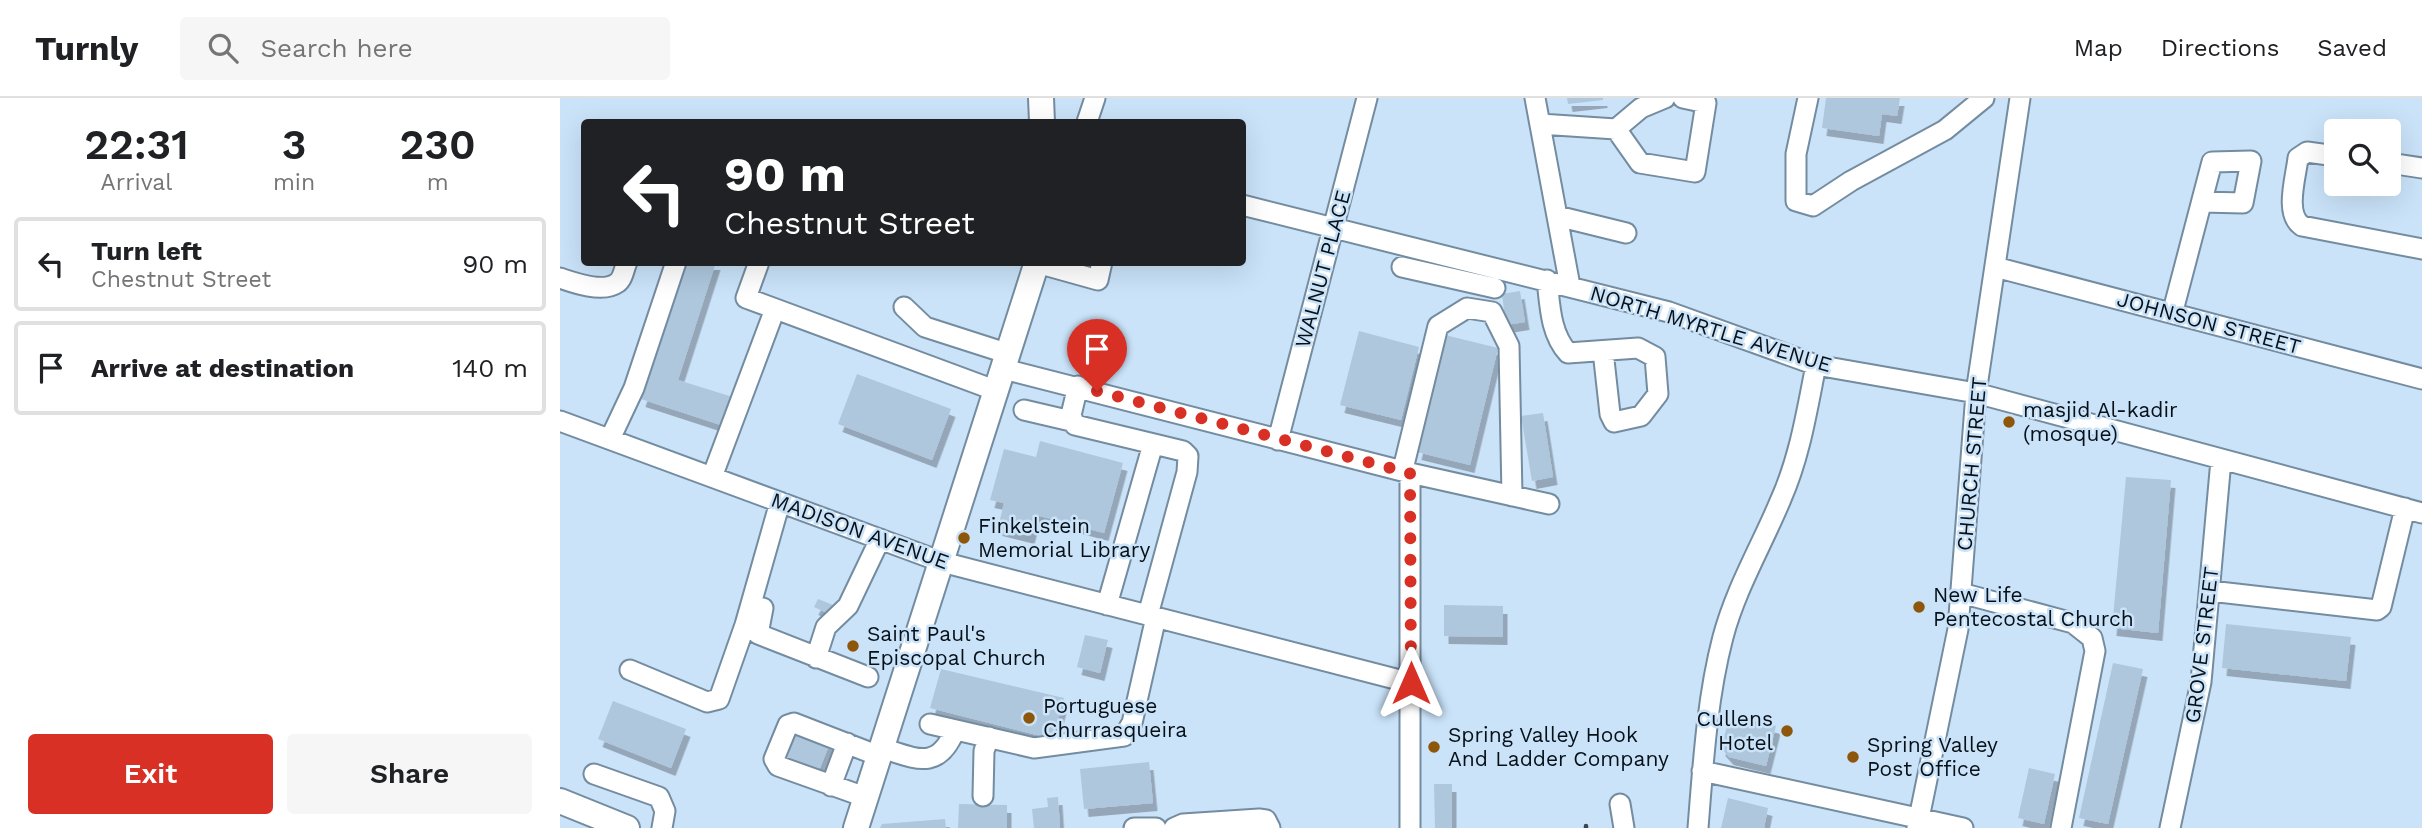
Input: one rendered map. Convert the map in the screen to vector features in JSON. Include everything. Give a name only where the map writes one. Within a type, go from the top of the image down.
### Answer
[{"type":"main road","points":[[1041,98],[1042,119]]},
{"type":"main road","points":[[856,828],[1036,266]]},
{"type":"main road","points":[[560,801],[601,823],[627,828]]},
{"type":"street","points":[[1088,119],[1095,98]]},
{"type":"street","name":"WALNUT PLACE","points":[[1278,440],[1367,98]]},
{"type":"street","points":[[1535,98],[1570,286]]},
{"type":"street","points":[[1540,124],[1616,128],[1640,108],[1665,98]]},
{"type":"street","points":[[1616,128],[1640,163],[1695,172],[1706,103],[1683,98]]},
{"type":"street","points":[[1808,98],[1796,154],[1796,201],[1813,206],[1851,181],[1945,130],[1984,98]]},
{"type":"street","name":"CHURCH STREET","points":[[1917,823],[1958,629],[1976,393],[2020,98]]},
{"type":"street","points":[[2324,154],[2307,152],[2298,158],[2292,212],[2295,221],[2302,226],[2422,250]]},
{"type":"street","points":[[2401,165],[2422,168]]},
{"type":"street","points":[[2173,313],[2202,202]]},
{"type":"street","name":"NORTH MYRTLE AVENUE","points":[[1246,206],[1669,312],[1816,365],[1976,393],[2413,510]]},
{"type":"street","points":[[1557,216],[1626,233]]},
{"type":"street","points":[[560,278],[593,286],[614,285],[620,282],[626,266]]},
{"type":"street","points":[[610,439],[634,388],[675,266]]},
{"type":"street","points":[[758,266],[746,298],[853,336],[1078,386],[1278,440],[1549,504]]},
{"type":"street","points":[[1048,266],[1098,280],[1101,266]]},
{"type":"street","points":[[1402,267],[1495,288]]},
{"type":"street","name":"JOHNSON STREET","points":[[1995,267],[2422,379]]},
{"type":"street","points":[[1500,268],[1492,312],[1508,346],[1512,496]]},
{"type":"street","points":[[1547,280],[1553,326],[1560,344],[1568,353],[1603,351]]},
{"type":"street","points":[[904,307],[925,327],[1004,371]]},
{"type":"street","points":[[1410,828],[1411,683],[1406,471],[1438,326],[1467,308],[1492,312]]},
{"type":"street","points":[[712,477],[775,309]]},
{"type":"street","points":[[1698,828],[1702,771],[1723,637],[1742,583],[1782,497],[1797,453],[1816,365]]},
{"type":"street","points":[[1071,421],[1078,386]]},
{"type":"street","points":[[930,724],[1034,748],[1124,736],[1132,723],[1152,616],[1187,472],[1188,456],[1183,451],[1024,410]]},
{"type":"street","name":"MADISON AVENUE","points":[[560,421],[942,562],[1411,683]]},
{"type":"street","points":[[1107,605],[1153,444]]},
{"type":"street","name":"GROVE STREET","points":[[2170,828],[2201,682],[2221,460]]},
{"type":"street","points":[[785,504],[758,634],[816,659],[868,677]]},
{"type":"street","points":[[630,670],[707,702],[719,699],[785,504]]},
{"type":"street","points":[[2210,591],[2377,610],[2381,607],[2413,510]]},
{"type":"street","points":[[816,659],[827,627],[848,606],[880,539]]},
{"type":"street","points":[[1961,593],[2073,623],[2092,638],[2095,651],[2061,828]]},
{"type":"street","points":[[866,797],[778,766],[775,758],[782,734],[788,725],[794,723],[847,743],[913,758],[934,758],[944,751],[955,730]]},
{"type":"street","points":[[983,796],[984,751],[989,737]]},
{"type":"street","points":[[831,786],[847,743]]},
{"type":"street","points":[[1702,771],[1917,823],[1963,828]]},
{"type":"street","points":[[594,774],[659,797],[664,811],[662,828]]},
{"type":"street","points":[[1620,804],[1624,828]]},
{"type":"street","points":[[1174,828],[1183,824],[1259,819],[1265,820],[1270,828]]},
{"type":"street","points":[[1134,828],[1156,828]]},
{"type":"building","points":[[1567,98],[1603,98],[1603,100],[1568,104]]},
{"type":"building","points":[[1826,98],[1900,98],[1897,116],[1882,114],[1879,136],[1822,128]]},
{"type":"building","points":[[684,266],[715,266],[678,380],[736,398],[727,427],[641,399]]},
{"type":"building","points":[[1520,291],[1525,322],[1506,325],[1502,294]]},
{"type":"building","points":[[1359,331],[1419,347],[1401,420],[1340,405]]},
{"type":"building","points":[[1445,335],[1498,348],[1470,465],[1417,452]]},
{"type":"building","points":[[857,374],[951,409],[932,460],[838,424]]},
{"type":"building","points":[[1543,413],[1553,477],[1532,481],[1521,416]]},
{"type":"building","points":[[1040,441],[1123,463],[1104,533],[1036,515],[1030,536],[998,528],[1004,503],[990,500],[1004,449],[1036,457]]},
{"type":"building","points":[[2126,477],[2171,480],[2158,633],[2112,628]]},
{"type":"building","points":[[818,599],[833,605],[829,614],[814,607]]},
{"type":"building","points":[[1444,605],[1503,606],[1503,637],[1444,636]]},
{"type":"building","points":[[2226,624],[2351,637],[2346,681],[2222,668]]},
{"type":"building","points":[[1085,635],[1108,640],[1100,673],[1077,667]]},
{"type":"building","points":[[2113,663],[2143,669],[2108,824],[2079,818]]},
{"type":"building","points":[[941,669],[1064,698],[1053,739],[930,708]]},
{"type":"building","points":[[613,701],[686,729],[671,768],[598,739]]},
{"type":"building","points":[[1730,715],[1776,726],[1766,766],[1729,757],[1721,748]]},
{"type":"building","points":[[797,731],[830,743],[818,773],[786,761]]},
{"type":"building","points":[[1149,762],[1153,803],[1084,809],[1080,769]]},
{"type":"building","points":[[2029,768],[2055,774],[2044,824],[2018,818]]},
{"type":"building","points":[[1434,784],[1452,784],[1452,828],[1435,828]]},
{"type":"building","points":[[1058,797],[1060,828],[1034,828],[1032,809],[1048,807],[1047,798]]},
{"type":"building","points":[[1728,798],[1768,808],[1764,828],[1721,828]]},
{"type":"building","points":[[959,804],[1007,805],[1007,828],[958,828]]},
{"type":"building","points":[[945,819],[946,828],[880,828],[882,824]]},
{"type":"place","name":"masjid Al-kadir (mosque)","points":[[2009,422]]},
{"type":"place","name":"Finkelstein Memorial Library","points":[[964,538]]},
{"type":"place","name":"New Life Pentecostal Church","points":[[1919,607]]},
{"type":"place","name":"Saint Paul's Episcopal Church","points":[[853,646]]},
{"type":"place","name":"Portuguese Churrasqueira","points":[[1029,718]]},
{"type":"place","name":"Cullens Hotel","points":[[1787,731]]},
{"type":"place","name":"Spring Valley Hook And Ladder Company","points":[[1434,747]]},
{"type":"place","name":"Spring Valley Post Office","points":[[1853,757]]},
{"type":"route","points":[[1097,391],[1410,473],[1411,683]]}]
